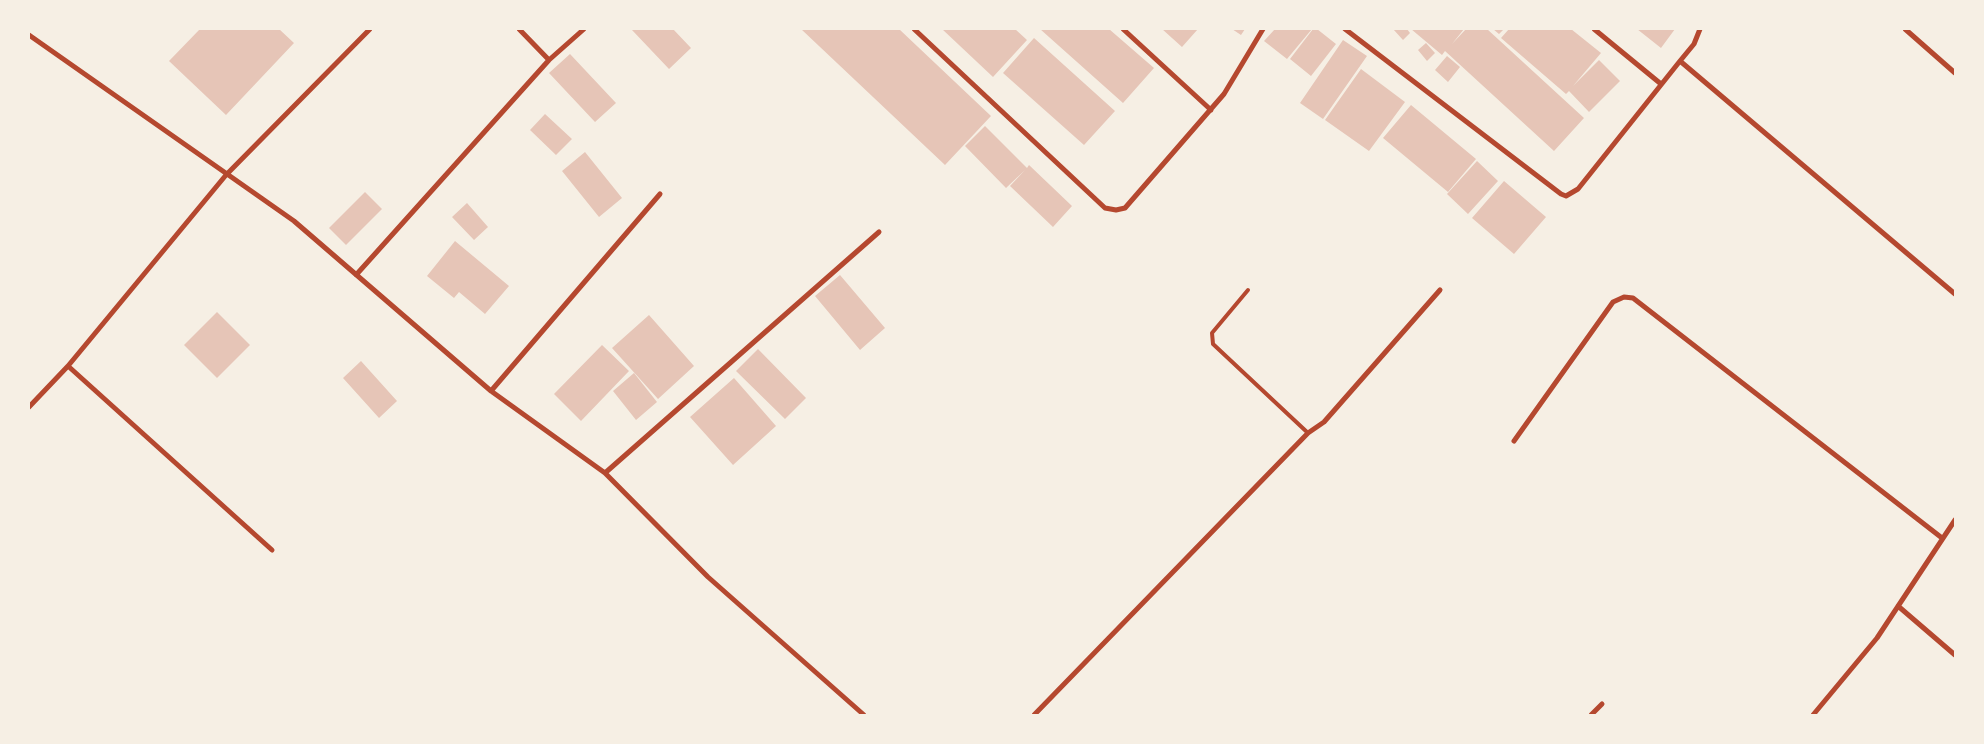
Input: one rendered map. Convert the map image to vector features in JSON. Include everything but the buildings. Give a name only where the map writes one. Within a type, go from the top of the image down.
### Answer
[{"type":"street","points":[[29,407],[68,366],[226,175],[370,29]]},
{"type":"street","points":[[520,29],[549,60]]},
{"type":"street","points":[[356,275],[549,60],[584,29]]},
{"type":"street","points":[[914,29],[1105,208],[1116,210],[1125,208],[1224,94],[1263,29]]},
{"type":"street","points":[[1123,29],[1211,110]]},
{"type":"street","points":[[1345,29],[1566,196],[1578,189],[1694,44],[1700,29]]},
{"type":"street","points":[[1594,29],[1661,84]]},
{"type":"street","points":[[1905,29],[1955,73]]},
{"type":"street","points":[[29,35],[294,221],[491,390],[605,473],[708,577],[864,715]]},
{"type":"street","points":[[1680,61],[1955,294]]},
{"type":"street","points":[[491,390],[660,194]]},
{"type":"street","points":[[605,473],[880,232]]},
{"type":"street","points":[[1034,715],[1308,432],[1324,422],[1440,290]]},
{"type":"street","points":[[1514,441],[1613,302],[1624,296],[1633,298],[1942,538]]},
{"type":"street","points":[[68,366],[272,550]]},
{"type":"street","points":[[1813,715],[1877,638],[1955,520]]},
{"type":"street","points":[[1898,606],[1955,655]]},
{"type":"street","points":[[1592,715],[1602,704]]},
{"type":"lane","points":[[1248,290],[1212,333],[1213,344],[1308,432]]}]
